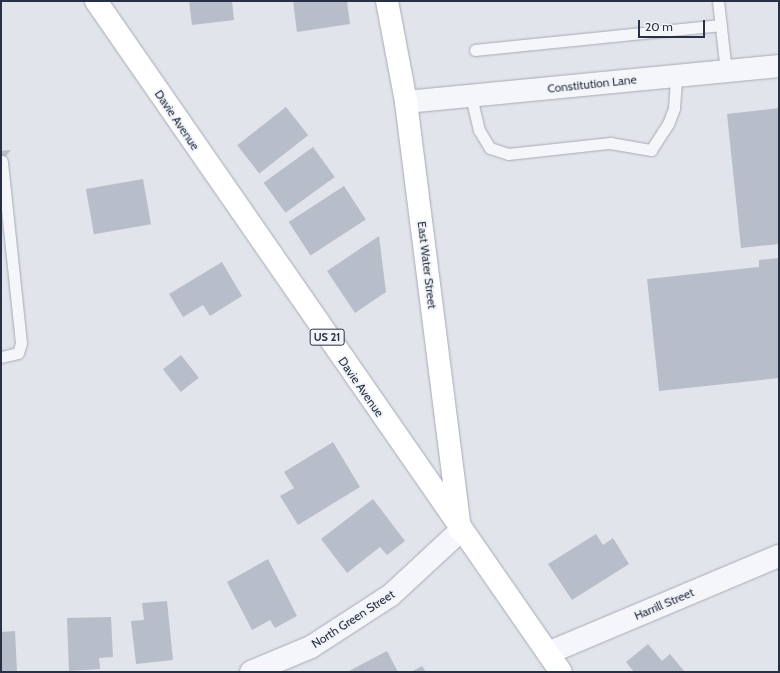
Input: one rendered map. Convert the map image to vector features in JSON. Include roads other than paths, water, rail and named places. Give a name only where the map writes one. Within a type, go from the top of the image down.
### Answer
[{"type":"main road","name":"Davie Avenue","points":[[96,1],[460,531],[561,672]]},
{"type":"main road","name":"East Water Street","points":[[387,1],[406,102],[460,531]]},
{"type":"street","name":"Constitution Lane","points":[[406,102],[779,66]]},
{"type":"street","name":"North Green Street","points":[[251,672],[312,647],[391,595],[460,531]]},
{"type":"street","name":"Harrill Street","points":[[548,653],[779,556]]},
{"type":"lane","points":[[718,1],[726,71]]},
{"type":"lane","points":[[475,50],[721,25]]},
{"type":"lane","points":[[471,96],[479,130],[490,148],[508,154],[610,144],[650,150],[668,124],[674,108],[676,76]]},
{"type":"lane","points":[[1,357],[18,353],[21,343],[2,161]]}]
